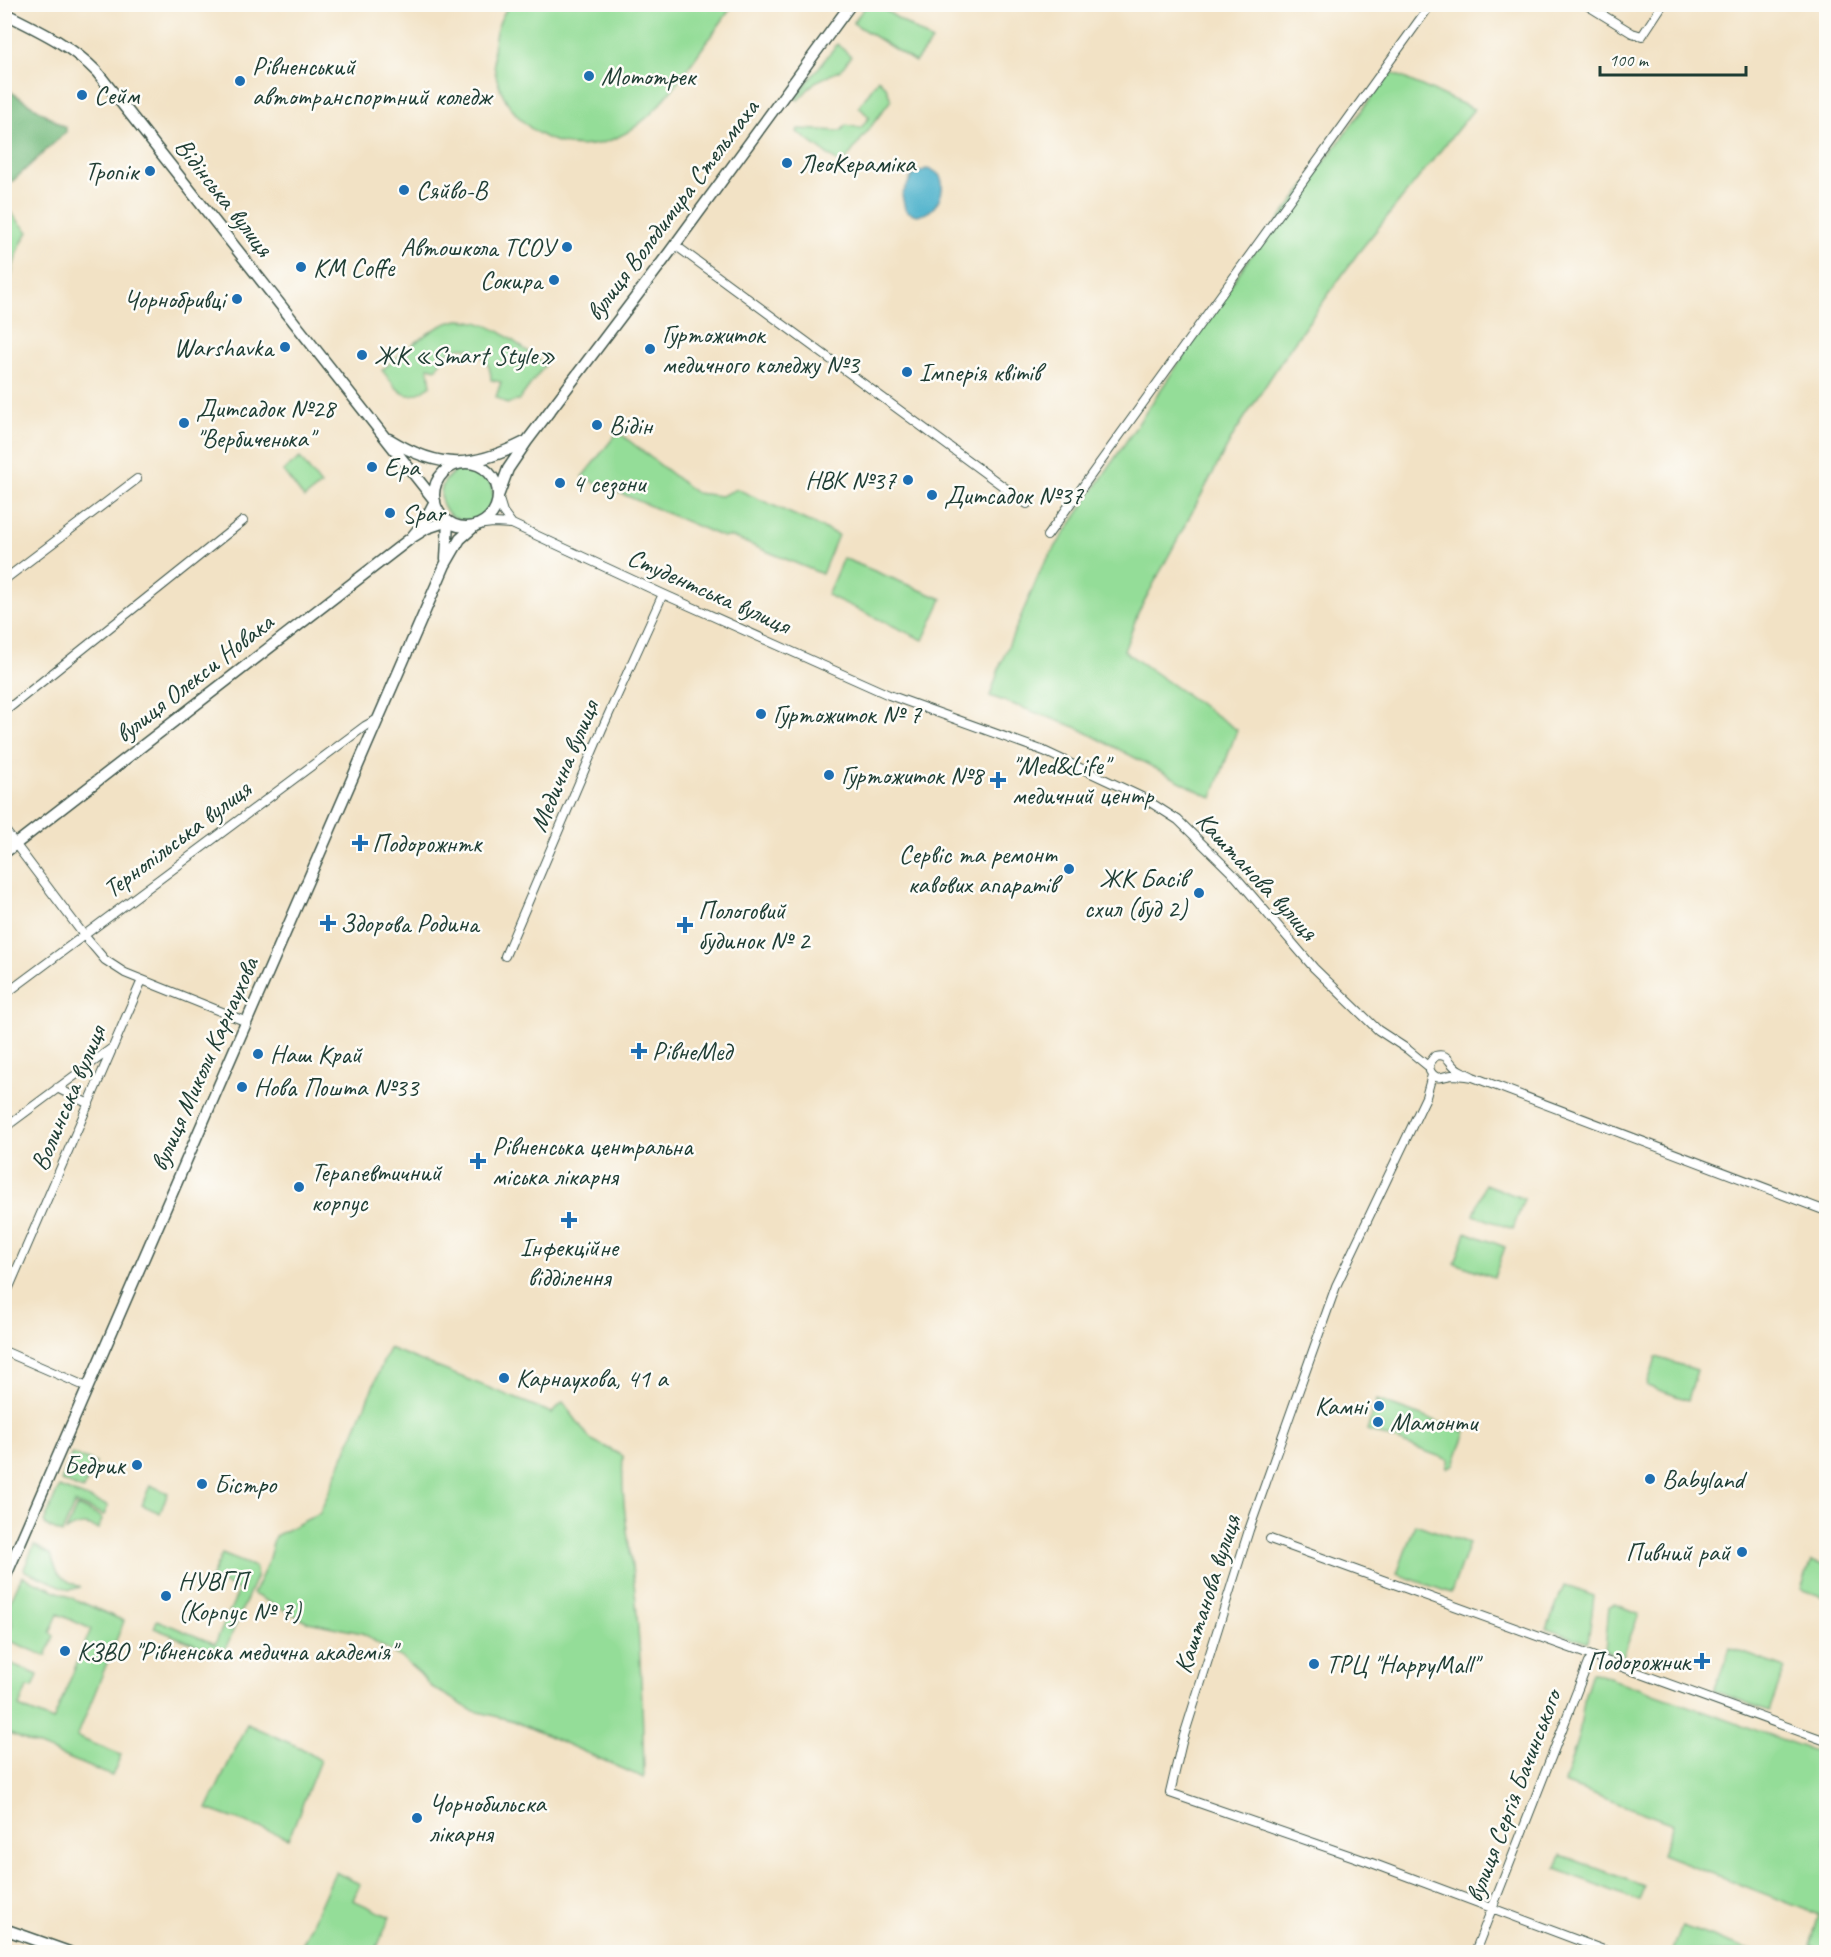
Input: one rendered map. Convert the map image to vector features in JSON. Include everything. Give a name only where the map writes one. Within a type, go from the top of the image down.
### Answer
[{"type":"main road","name":"вулиця Володимира Стельмаха","points":[[498,496],[508,469],[527,441],[675,245],[851,4]]},
{"type":"main road","name":"Відінська вулиця","points":[[4,13],[65,44],[97,72],[435,501]]},
{"type":"main road","name":"Відінська вулиця","points":[[384,436],[404,448],[431,458],[466,463]]},
{"type":"main road","name":"вулиця Володимира Стельмаха","points":[[466,463],[499,455],[527,441]]},
{"type":"main road","points":[[466,463],[485,469],[497,486],[498,496],[497,504],[489,517],[476,525],[461,526],[448,521],[435,501],[437,483],[442,475],[449,469],[466,463]]},
{"type":"main road","name":"вулиця Олекси Новака","points":[[411,538],[424,522],[435,501]]},
{"type":"main road","name":"вулиця Олекси Новака","points":[[4,853],[411,538],[427,528],[448,521]]},
{"type":"main road","name":"вулиця Миколи Карнаухова","points":[[445,565],[448,521]]},
{"type":"main road","name":"вулиця Миколи Карнаухова","points":[[4,1580],[445,565],[460,539],[476,525]]},
{"type":"main road","points":[[4,1929],[69,1953]]},
{"type":"street","points":[[1047,536],[1431,4]]},
{"type":"street","points":[[1585,4],[1632,33],[1642,36],[1663,4]]},
{"type":"street","points":[[675,245],[1028,504]]},
{"type":"street","points":[[4,580],[137,478]]},
{"type":"street","points":[[498,496],[502,512],[512,524]]},
{"type":"street","points":[[4,712],[243,521]]},
{"type":"street","points":[[476,525],[512,524]]},
{"type":"street","name":"Студентська вулиця","points":[[512,524],[889,695]]},
{"type":"street","name":"Медична вулиця","points":[[505,956],[602,729],[663,594]]},
{"type":"street","name":"Каштанова вулиця","points":[[889,695],[1044,751],[1142,797],[1178,820],[1236,877],[1314,968],[1378,1029],[1407,1048],[1438,1074],[1336,1286],[1249,1530],[1182,1742],[1170,1793],[1492,1908]]},
{"type":"street","name":"Тернопільська вулиця","points":[[4,994],[376,720]]},
{"type":"street","points":[[4,829],[83,934],[110,963],[142,980],[246,1022]]},
{"type":"street","name":"Волинська вулиця","points":[[4,1299],[142,980]]},
{"type":"street","points":[[4,1128],[113,1048]]},
{"type":"street","name":"Каштанова вулиця","points":[[1407,1048],[1433,1058],[1440,1055],[1446,1056],[1453,1066]]},
{"type":"street","points":[[1433,1058],[1438,1074]]},
{"type":"street","points":[[1438,1074],[1453,1066],[1473,1077],[1827,1210]]},
{"type":"street","points":[[1438,1074],[1473,1077]]},
{"type":"street","points":[[57,1088],[89,1104]]},
{"type":"street","points":[[4,1351],[87,1387]]},
{"type":"street","points":[[1270,1539],[1827,1741]]},
{"type":"street","name":"вулиця Сергія Бачинського","points":[[1475,1953],[1588,1663],[1594,1657]]},
{"type":"street","points":[[1492,1908],[1609,1952]]},
{"type":"green space","name":"Мототрек","points":[[509,4],[733,5],[679,80],[641,123],[616,138],[586,145],[558,142],[534,130],[514,111],[500,87],[494,60],[496,32]]},
{"type":"green space","points":[[867,4],[888,5],[885,10],[932,41],[915,62],[853,23]]},
{"type":"green space","points":[[837,44],[851,56],[841,70],[815,82],[798,100],[795,98]]},
{"type":"green space","points":[[1390,72],[1474,109],[1358,253],[1290,348],[1234,434],[1138,613],[1124,651],[1237,730],[1212,798],[1078,728],[990,696],[1001,663],[1042,567],[1251,255],[1325,161]]},
{"type":"green space","points":[[878,79],[886,87],[891,100],[842,165],[797,132],[798,129],[841,131],[846,125],[861,128],[869,117],[859,107]]},
{"type":"green space","points":[[5,88],[66,128],[66,132],[5,188]]},
{"type":"green space","points":[[5,206],[28,232],[15,262],[5,316]]},
{"type":"green space","points":[[472,321],[494,329],[545,365],[519,400],[507,404],[496,397],[501,382],[491,380],[484,358],[468,348],[450,351],[437,369],[428,367],[431,385],[415,394],[409,395],[398,390],[382,370],[428,333],[449,322]]},
{"type":"green space","points":[[618,432],[696,493],[721,496],[737,489],[838,535],[822,574],[732,537],[723,537],[582,477]]},
{"type":"green space","points":[[300,458],[321,485],[304,498],[283,471]]},
{"type":"green space","points":[[467,469],[477,471],[485,477],[491,485],[493,495],[491,505],[485,513],[477,519],[467,521],[457,519],[449,513],[443,505],[441,495],[443,485],[449,477],[457,471]]},
{"type":"green space","points":[[843,558],[942,599],[923,640],[827,595]]},
{"type":"green space","points":[[1485,1184],[1524,1199],[1513,1229],[1474,1215]]},
{"type":"green space","points":[[1466,1232],[1505,1247],[1494,1277],[1455,1263]]},
{"type":"green space","points":[[389,1348],[552,1413],[563,1402],[590,1439],[623,1456],[625,1511],[639,1646],[644,1778],[514,1721],[471,1710],[430,1686],[403,1659],[362,1633],[308,1622],[253,1594],[267,1565],[275,1536],[320,1513]]},
{"type":"green space","points":[[1656,1357],[1697,1370],[1688,1400],[1647,1386]]},
{"type":"green space","points":[[1377,1400],[1466,1432],[1454,1464],[1446,1468],[1449,1460],[1367,1430]]},
{"type":"green space","points":[[72,1454],[96,1463],[83,1490],[61,1481]]},
{"type":"green space","points":[[150,1485],[168,1493],[160,1513],[142,1505]]},
{"type":"green space","points":[[59,1487],[108,1506],[104,1515],[75,1503],[62,1533],[46,1526],[44,1522]]},
{"type":"green space","points":[[77,1506],[101,1517],[98,1529],[82,1525],[66,1531]]},
{"type":"green space","points":[[1415,1524],[1469,1543],[1451,1593],[1397,1574]]},
{"type":"green space","points":[[34,1545],[51,1555],[60,1576],[80,1587],[70,1590],[25,1571]]},
{"type":"green space","points":[[222,1554],[255,1567],[257,1575],[224,1652],[219,1654],[154,1628],[157,1620],[215,1644],[239,1590],[211,1578]]},
{"type":"green space","points":[[1811,1561],[1826,1566],[1826,1598],[1801,1589]]},
{"type":"green space","points":[[22,1576],[124,1621],[77,1737],[121,1755],[112,1776],[5,1732],[5,1661],[38,1675],[33,1688],[27,1687],[19,1707],[53,1721],[91,1629],[58,1614],[50,1633],[54,1636],[46,1656],[5,1639],[5,1634],[8,1635],[12,1625],[10,1602]]},
{"type":"green space","points":[[1564,1585],[1594,1596],[1588,1643],[1547,1629]]},
{"type":"green space","points":[[1615,1604],[1639,1614],[1622,1658],[1605,1650],[1609,1606]]},
{"type":"green space","points":[[1730,1648],[1785,1668],[1769,1711],[1714,1691]]},
{"type":"green space","points":[[1592,1672],[1826,1755],[1826,1952],[1810,1946],[1819,1915],[1662,1854],[1673,1824],[1564,1783],[1579,1734],[1585,1694]]},
{"type":"green space","points":[[247,1724],[301,1748],[320,1760],[289,1838],[207,1809]]},
{"type":"green space","points":[[1561,1855],[1644,1886],[1639,1901],[1556,1869]]},
{"type":"green space","points":[[335,1872],[360,1884],[353,1900],[390,1917],[375,1952],[299,1952]]},
{"type":"green space","points":[[1682,1926],[1754,1952],[1672,1952]]},
{"type":"water","points":[[926,169],[936,172],[941,180],[942,189],[933,208],[925,214],[915,215],[905,209],[902,195],[912,176]]},
{"type":"place","name":"Мототрек","points":[[589,76]]},
{"type":"place","name":"Рівненський автотранспортний коледж","points":[[240,81]]},
{"type":"place","name":"Сейм","points":[[82,95]]},
{"type":"place","name":"ЛеоКерамiка","points":[[787,163]]},
{"type":"place","name":"Тропік","points":[[150,171]]},
{"type":"place","name":"Сяйво-В","points":[[404,190]]},
{"type":"place","name":"Автошкола ТСОУ","points":[[567,247]]},
{"type":"place","name":"KM Coffe","points":[[301,267]]},
{"type":"place","name":"Сокира","points":[[554,280]]},
{"type":"place","name":"Чорнобривці","points":[[237,299]]},
{"type":"place","name":"Warshavka","points":[[285,347]]},
{"type":"place","name":"Гуртожиток медичного коледжу №3","points":[[650,349]]},
{"type":"place","name":"ЖК «Smart Style»","points":[[362,355]]},
{"type":"place","name":"Імперія квітів","points":[[907,372]]},
{"type":"place","name":"Дитсадок №28 \"Вербиченька\"","points":[[184,423]]},
{"type":"place","name":"Відін","points":[[597,425]]},
{"type":"place","name":"Ера","points":[[372,467]]},
{"type":"place","name":"НВК №37","points":[[908,480]]},
{"type":"place","name":"4 сезони","points":[[560,483]]},
{"type":"place","name":"Дитсадок №37","points":[[932,495]]},
{"type":"place","name":"Spar","points":[[390,513]]},
{"type":"place","name":"Гуртожиток № 7","points":[[761,714]]},
{"type":"place","name":"Гуртожиток №8","points":[[829,775]]},
{"type":"place","name":"\"Med&Life\" медичний центр","points":[[998,780]]},
{"type":"place","name":"Подорожнтк","points":[[360,843]]},
{"type":"place","name":"Сервіс та ремонт кавових апаратів","points":[[1069,869]]},
{"type":"place","name":"ЖК Басів схил (буд 2)","points":[[1199,893]]},
{"type":"place","name":"Здорова Родина","points":[[328,923]]},
{"type":"place","name":"Пологовий будинок № 2","points":[[685,925]]},
{"type":"place","name":"РівнеМед","points":[[639,1051]]},
{"type":"place","name":"Наш Край","points":[[258,1054]]},
{"type":"place","name":"Нова Пошта №33","points":[[242,1087]]},
{"type":"place","name":"Рівненська центральна міська лікарня","points":[[478,1161]]},
{"type":"place","name":"Терапевтичний корпус","points":[[299,1187]]},
{"type":"place","name":"Інфекційне відділення","points":[[569,1220]]},
{"type":"place","name":"Карнаухова, 41 а","points":[[504,1378]]},
{"type":"place","name":"Камні","points":[[1379,1406]]},
{"type":"place","name":"Мамонти","points":[[1378,1422]]},
{"type":"place","name":"Бедрик","points":[[137,1465]]},
{"type":"place","name":"Babyland","points":[[1650,1479]]},
{"type":"place","name":"Бістро","points":[[202,1484]]},
{"type":"place","name":"Пивний рай","points":[[1742,1552]]},
{"type":"place","name":"НУВГП (Корпус № 7)","points":[[166,1596]]},
{"type":"place","name":"КЗВО \"Рівненська медична академія\"","points":[[65,1651]]},
{"type":"place","name":"Подорожник","points":[[1702,1661]]},
{"type":"place","name":"ТРЦ \"HappyMall\"","points":[[1314,1664]]},
{"type":"place","name":"Чорнобильска лікарня","points":[[417,1818]]}]
